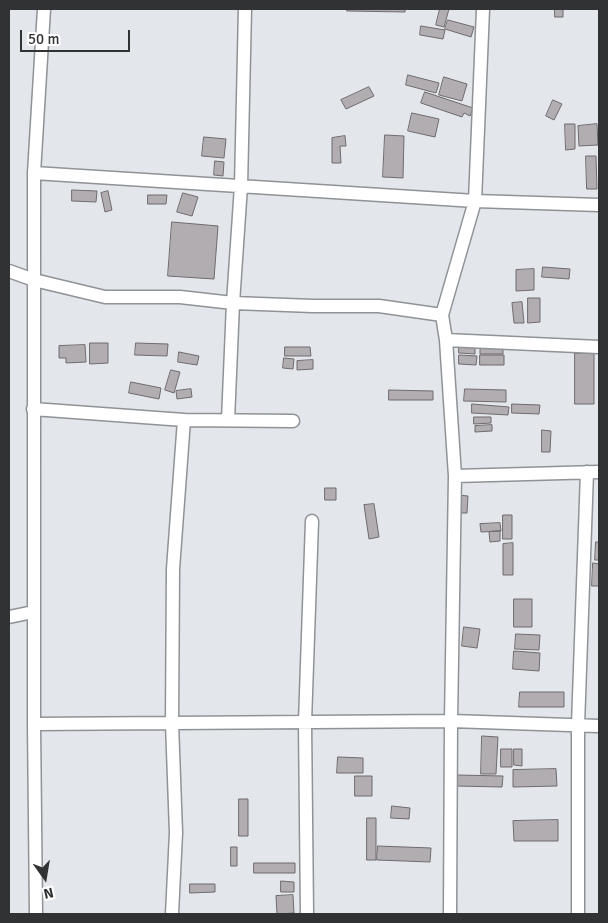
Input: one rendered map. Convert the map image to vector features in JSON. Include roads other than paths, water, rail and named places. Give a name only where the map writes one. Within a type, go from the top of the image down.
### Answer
[{"type":"street","points":[[36,914],[33,409],[34,173],[44,9]]},
{"type":"street","points":[[228,420],[240,186],[245,9]]},
{"type":"street","points":[[450,914],[450,721],[455,476],[446,340],[442,315],[475,200],[483,9]]},
{"type":"street","points":[[34,173],[475,200],[599,205]]},
{"type":"street","points":[[9,271],[34,280],[106,297],[180,297],[233,303],[378,306],[442,315]]},
{"type":"street","points":[[446,340],[599,347]]},
{"type":"street","points":[[33,409],[184,420],[293,421]]},
{"type":"street","points":[[172,914],[176,833],[172,723],[174,568],[184,420]]},
{"type":"street","points":[[455,476],[593,472],[578,726],[578,914]]},
{"type":"street","points":[[307,914],[304,722],[312,521]]},
{"type":"street","points":[[9,617],[34,612]]},
{"type":"street","points":[[34,724],[450,721],[599,726]]}]
